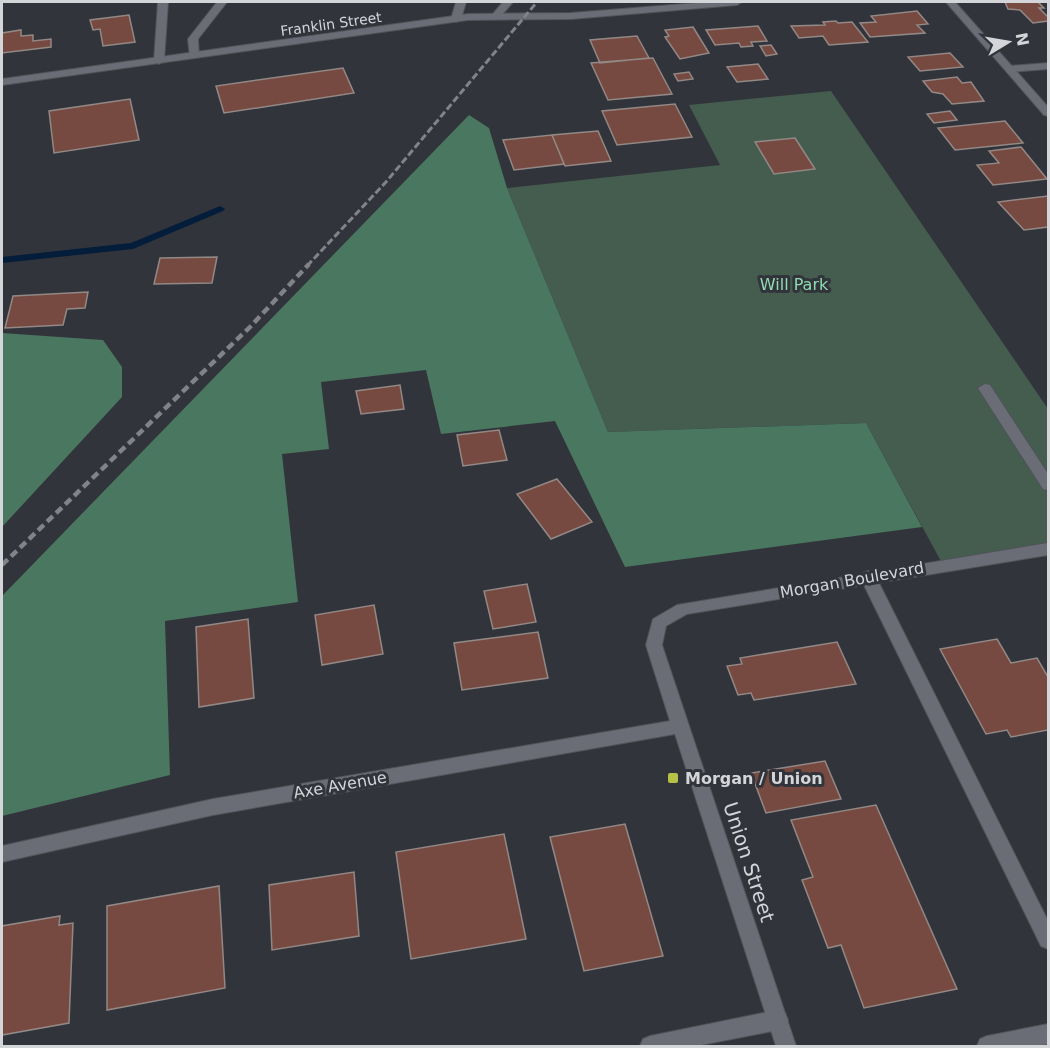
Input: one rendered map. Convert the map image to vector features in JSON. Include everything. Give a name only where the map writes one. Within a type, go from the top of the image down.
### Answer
[{"type":"street","points":[[159,61],[163,2]]},
{"type":"street","points":[[194,56],[192,39],[222,2]]},
{"type":"street","points":[[456,19],[461,2]]},
{"type":"street","points":[[497,15],[508,2]]},
{"type":"street","name":"Franklin Street","points":[[2,82],[456,19],[497,15],[571,16],[672,4],[736,2]]},
{"type":"street","points":[[950,2],[1048,113]]},
{"type":"street","points":[[1010,69],[1048,66]]},
{"type":"street","points":[[985,388],[1048,485]]},
{"type":"street","name":"Morgan Boulevard","points":[[659,623],[683,609],[1048,549]]},
{"type":"street","points":[[868,577],[1048,940]]},
{"type":"street","name":"Union Street","points":[[659,623],[654,645],[786,1047]]},
{"type":"street","name":"Axe Avenue","points":[[2,854],[213,807],[680,726]]},
{"type":"street","points":[[650,1047],[778,1020]]},
{"type":"street","points":[[987,1047],[1048,1034]]},
{"type":"green space","name":"Will Park","points":[[831,91],[1048,409],[1048,549],[943,565],[866,423],[608,432],[507,188],[720,165],[689,105]]},
{"type":"green space","points":[[469,115],[489,128],[507,188],[608,432],[866,423],[922,527],[625,567],[555,421],[441,434],[426,370],[321,382],[329,449],[282,454],[298,602],[165,621],[170,775],[2,816],[2,596]]},
{"type":"green space","points":[[2,333],[103,340],[122,367],[122,397],[2,527]]},
{"type":"building","points":[[1005,2],[1038,2],[1044,8],[1039,8],[1048,17],[1048,21],[1033,23],[1020,10],[1008,9]]},
{"type":"building","points":[[917,11],[928,24],[917,25],[925,33],[870,37],[860,23],[876,22],[871,16]]},
{"type":"building","points":[[129,15],[135,42],[103,46],[100,29],[93,30],[90,20]]},
{"type":"building","points":[[836,21],[838,23],[852,22],[868,42],[829,45],[823,36],[799,38],[791,26],[825,25],[823,22]]},
{"type":"building","points":[[758,26],[767,41],[751,42],[753,46],[741,47],[739,43],[715,45],[706,30]]},
{"type":"building","points":[[693,27],[709,53],[680,59],[665,37],[669,36],[665,30]]},
{"type":"building","points":[[21,30],[21,36],[33,35],[33,41],[51,39],[51,47],[2,53],[2,33]]},
{"type":"building","points":[[637,36],[649,58],[600,63],[590,40]]},
{"type":"building","points":[[771,45],[777,54],[766,56],[760,46]]},
{"type":"building","points":[[950,53],[963,67],[920,71],[908,57]]},
{"type":"building","points":[[653,58],[672,94],[608,100],[591,63]]},
{"type":"building","points":[[758,64],[768,79],[737,82],[727,67]]},
{"type":"building","points":[[343,68],[354,93],[224,113],[216,86]]},
{"type":"building","points":[[689,72],[693,79],[678,81],[674,74]]},
{"type":"building","points":[[957,77],[962,83],[971,82],[984,101],[952,104],[943,94],[932,92],[923,81]]},
{"type":"building","points":[[130,99],[139,140],[54,153],[49,111]]},
{"type":"building","points":[[675,104],[692,137],[617,145],[602,111]]},
{"type":"building","points":[[950,111],[957,120],[934,123],[927,114]]},
{"type":"building","points":[[1005,121],[1023,143],[955,150],[938,128]]},
{"type":"building","points":[[598,131],[611,161],[565,166],[552,135]]},
{"type":"building","points":[[552,135],[564,164],[514,170],[503,140]]},
{"type":"building","points":[[795,138],[815,169],[774,174],[755,142]]},
{"type":"building","points":[[1021,147],[1047,179],[993,185],[977,165],[999,163],[989,151]]},
{"type":"building","points":[[1048,196],[1048,227],[1024,230],[998,202]]},
{"type":"building","points":[[217,257],[212,283],[154,284],[160,258]]},
{"type":"building","points":[[88,292],[85,308],[67,309],[63,325],[5,328],[13,296]]},
{"type":"building","points":[[400,385],[404,409],[361,414],[356,391]]},
{"type":"building","points":[[499,430],[507,460],[463,466],[457,435]]},
{"type":"building","points":[[557,479],[592,522],[551,539],[517,494]]},
{"type":"building","points":[[527,584],[536,622],[493,629],[484,591]]},
{"type":"building","points":[[374,605],[383,654],[322,665],[315,615]]},
{"type":"building","points":[[248,619],[254,698],[199,707],[196,627]]},
{"type":"building","points":[[538,632],[548,678],[462,690],[454,643]]},
{"type":"building","points":[[997,639],[1011,663],[1037,658],[1048,677],[1048,730],[1011,737],[1007,730],[986,734],[940,649]]},
{"type":"building","points":[[837,642],[856,684],[754,700],[751,693],[738,695],[727,666],[742,664],[740,658]]},
{"type":"building","points":[[825,761],[841,799],[766,813],[751,773]]},
{"type":"building","points":[[876,805],[957,989],[864,1008],[841,945],[828,948],[802,880],[813,877],[791,820]]},
{"type":"building","points":[[625,824],[663,956],[584,971],[550,837]]},
{"type":"building","points":[[504,834],[526,939],[411,959],[396,852]]},
{"type":"building","points":[[354,872],[359,936],[272,950],[269,885]]},
{"type":"building","points":[[219,886],[225,988],[107,1010],[107,906]]},
{"type":"building","points":[[60,916],[59,925],[73,923],[69,1023],[2,1035],[2,926]]},
{"type":"waterway","points":[[2,260],[133,246],[220,209]]},
{"type":"railway","points":[[307,266],[386,182],[537,2]]},
{"type":"railway","points":[[2,565],[250,327],[309,264]]},
{"type":"place","name":"Morgan / Union","points":[[673,778]]}]
